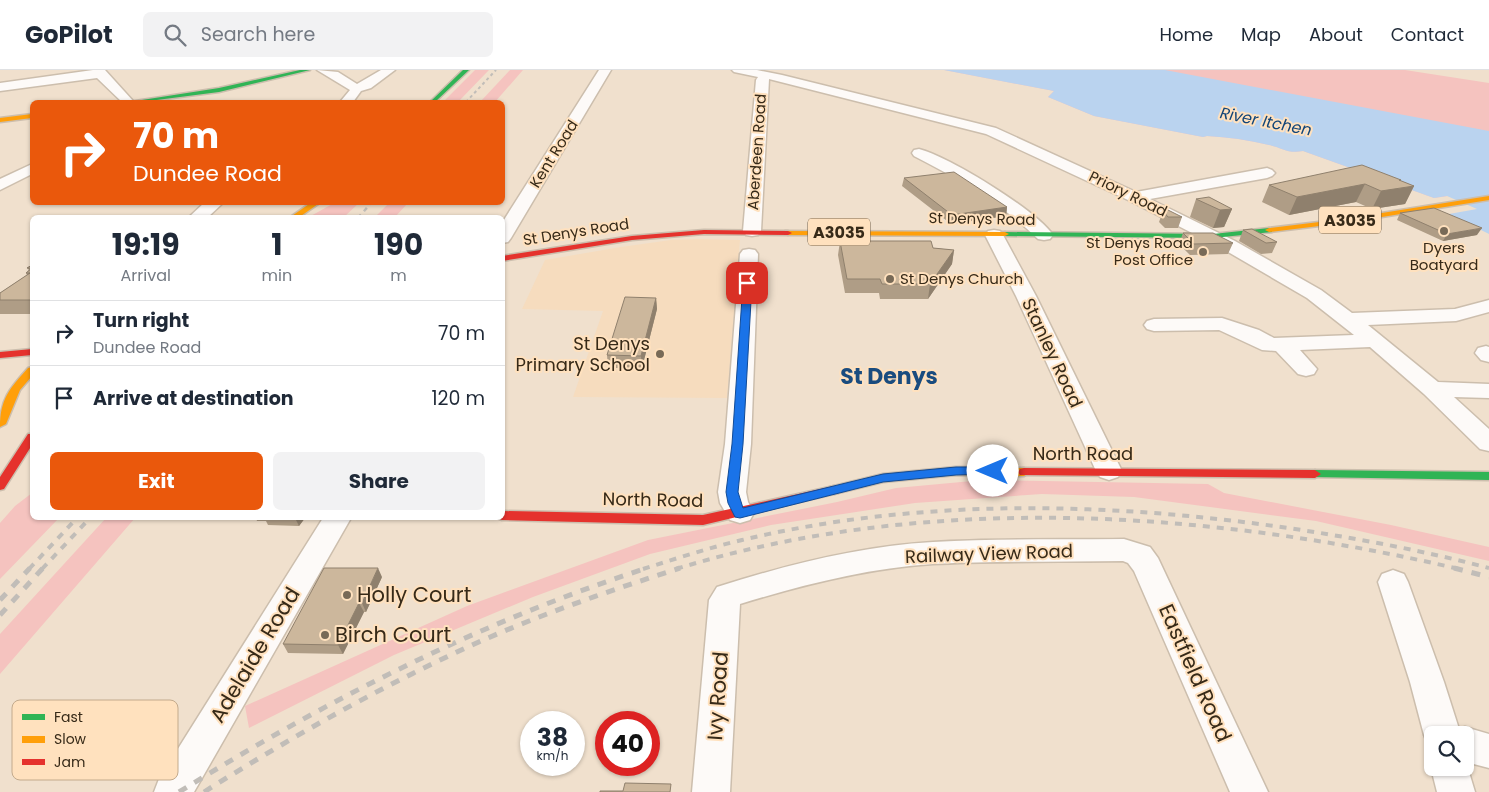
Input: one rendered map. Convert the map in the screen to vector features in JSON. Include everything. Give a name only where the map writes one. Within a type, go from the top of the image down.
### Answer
[{"type":"main road","points":[[146,100],[219,90],[306,70]]},
{"type":"main road","points":[[434,100],[466,70]]},
{"type":"main road","points":[[0,120],[30,116]]},
{"type":"main road","name":"St Denys Road","points":[[505,259],[640,237],[704,232],[1213,236],[1344,221],[1489,198]]},
{"type":"main road","points":[[297,215],[313,205]]},
{"type":"main road","points":[[0,355],[30,352]]},
{"type":"main road","points":[[0,365],[30,363]]},
{"type":"main road","points":[[0,426],[15,389],[30,372]]},
{"type":"main road","points":[[0,426],[20,408]]},
{"type":"main road","points":[[0,486],[30,440]]},
{"type":"main road","name":"North Road","points":[[505,515],[703,520],[740,514],[883,478],[956,471],[1489,476]]},
{"type":"street","points":[[323,70],[334,74],[356,89]]},
{"type":"street","points":[[356,89],[368,85],[389,70]]},
{"type":"street","name":"Kent Road","points":[[505,233],[605,70]]},
{"type":"street","name":"Priory Road","points":[[738,70],[767,75],[991,131],[1213,236],[1295,282],[1349,319],[1432,389],[1489,443]]},
{"type":"street","points":[[0,86],[54,80],[100,71],[126,100]]},
{"type":"street","name":"Aberdeen Road","points":[[752,231],[762,80],[767,75]]},
{"type":"street","points":[[0,96],[24,94],[54,80]]},
{"type":"street","points":[[349,100],[354,96],[356,89]]},
{"type":"street","points":[[919,153],[978,186],[1010,207],[1044,235]]},
{"type":"street","points":[[0,185],[30,169]]},
{"type":"street","points":[[1134,197],[1267,173]]},
{"type":"street","points":[[1206,184],[1229,195]]},
{"type":"street","points":[[200,215],[212,205]]},
{"type":"street","name":"Stanley Road","points":[[994,235],[1026,296],[1109,471]]},
{"type":"street","points":[[740,514],[734,503],[732,492],[755,263]]},
{"type":"street","points":[[1349,319],[1456,315],[1489,306]]},
{"type":"street","points":[[1154,325],[1222,324],[1252,335],[1270,345],[1375,340]]},
{"type":"street","points":[[1282,345],[1306,368]]},
{"type":"street","points":[[1432,389],[1489,391]]},
{"type":"street","name":"Adelaide Road","points":[[173,792],[336,520]]},
{"type":"street","name":"Railway View Road","points":[[725,600],[735,592],[786,578],[863,562],[932,553],[1124,550],[1139,555]]},
{"type":"street","name":"Eastfield Road","points":[[1139,555],[1147,566],[1249,792]]},
{"type":"street","points":[[1393,582],[1439,726]]},
{"type":"street","name":"Ivy Road","points":[[711,792],[725,600]]},
{"type":"street","points":[[1474,747],[1489,751]]},
{"type":"street","points":[[1452,776],[1456,792]]},
{"type":"shaded area","points":[[475,70],[489,70],[460,100],[445,100]]},
{"type":"shaded area","points":[[510,70],[523,70],[497,100],[482,100]]},
{"type":"shaded area","points":[[944,70],[1405,70],[1489,83],[1489,190],[1434,198],[1303,151],[1289,151],[1238,139],[1203,137],[1094,116],[1048,97],[1054,91]]},
{"type":"shaded area","points":[[330,205],[357,205],[346,215],[313,215]]},
{"type":"shaded area","points":[[387,205],[406,205],[397,215],[377,215]]},
{"type":"shaded area","name":"St Denys Primary School","points":[[671,240],[740,240],[727,398],[573,397],[603,311],[522,309],[545,260]]},
{"type":"shaded area","points":[[983,480],[1208,484],[1224,493],[1391,525],[1489,547],[1489,561],[1316,521],[1134,497],[1042,494],[915,503],[771,525],[650,554],[533,597],[394,655],[249,728],[245,706],[467,606],[648,540],[837,502],[896,488]]},
{"type":"shaded area","points":[[30,495],[30,520],[57,520],[0,579],[0,523],[15,506]]},
{"type":"shaded area","points":[[104,520],[133,520],[0,674],[0,634]]},
{"type":"water","name":"River Itchen","points":[[944,70],[1165,70],[1489,131],[1489,234],[1449,214],[1477,209],[1447,196],[1434,198],[1303,151],[1289,151],[1238,139],[1203,137],[1094,116],[1048,97],[1054,91]]},
{"type":"building","points":[[1362,165],[1414,186],[1381,191],[1365,184],[1297,197],[1269,185]]},
{"type":"building","points":[[954,172],[1007,207],[952,215],[904,178]]},
{"type":"building","points":[[1209,197],[1232,209],[1220,210],[1196,199]]},
{"type":"building","points":[[1434,208],[1482,228],[1447,234],[1400,213]]},
{"type":"building","points":[[1168,210],[1182,217],[1168,217],[1163,211]]},
{"type":"building","points":[[1252,229],[1277,242],[1266,243],[1243,230]]},
{"type":"building","points":[[1183,233],[1213,233],[1233,243],[1194,244]]},
{"type":"building","points":[[840,241],[931,241],[933,248],[954,250],[930,284],[882,284],[880,279],[847,279]]},
{"type":"building","points":[[30,273],[30,300],[0,300],[0,293]]},
{"type":"building","points":[[625,297],[656,298],[641,356],[607,355]]},
{"type":"building","points":[[324,568],[378,568],[362,603],[359,603],[338,645],[283,644]]},
{"type":"building","points":[[625,783],[671,784],[670,792],[600,792],[623,791]]},
{"type":"railway","points":[[468,100],[496,70]]},
{"type":"railway","points":[[361,215],[369,205]]},
{"type":"railway","points":[[643,569],[729,543],[810,526],[879,516],[1018,508],[1088,509],[1226,520],[1368,541],[1489,568]]},
{"type":"railway","points":[[676,569],[771,544],[868,528],[967,520],[1067,518],[1167,523],[1266,533],[1364,549],[1459,569]]},
{"type":"railway","points":[[29,569],[75,520]]},
{"type":"railway","points":[[42,569],[88,520]]},
{"type":"railway","points":[[0,600],[30,568]]},
{"type":"railway","points":[[0,615],[43,568]]},
{"type":"railway","points":[[179,792],[291,726],[406,666],[524,613],[585,589],[647,568]]},
{"type":"railway","points":[[204,792],[335,714],[436,662],[548,614],[680,568]]},
{"type":"railway","points":[[1454,568],[1489,577]]},
{"type":"traffic: fast","points":[[146,100],[219,90],[307,70]]},
{"type":"traffic: fast","points":[[434,100],[466,70]]},
{"type":"traffic: fast","points":[[1005,234],[1213,236],[1269,230]]},
{"type":"traffic: fast","points":[[1315,474],[1489,476]]},
{"type":"traffic: slow","points":[[0,120],[30,116]]},
{"type":"traffic: slow","points":[[1269,230],[1344,221],[1489,198]]},
{"type":"traffic: slow","points":[[297,215],[313,205]]},
{"type":"traffic: slow","points":[[788,233],[1005,234]]},
{"type":"traffic: slow","points":[[0,424],[15,389],[30,372]]},
{"type":"traffic: slow","points":[[834,490],[883,478],[956,471],[1024,472]]},
{"type":"traffic: jam","points":[[505,259],[632,238],[704,232],[788,233]]},
{"type":"traffic: jam","points":[[0,355],[30,352]]},
{"type":"traffic: jam","points":[[0,486],[30,440]]},
{"type":"traffic: jam","points":[[1024,472],[1315,474]]},
{"type":"traffic: jam","points":[[505,515],[703,520],[834,490]]},
{"type":"place","name":"Dyers Boatyard","points":[[1444,231]]},
{"type":"place","name":"St Denys Road Post Office","points":[[1203,252]]},
{"type":"place","name":"St Denys Church","points":[[890,279]]},
{"type":"place","name":"St Denys Primary School","points":[[660,354]]},
{"type":"place","name":"Holly Court","points":[[347,595]]},
{"type":"place","name":"Birch Court","points":[[325,635]]},
{"type":"district","name":"St Denys","points":[[889,376]]},
{"type":"route","points":[[747,283],[738,444],[732,492],[734,503],[740,514],[883,478],[956,471],[993,471]]}]
